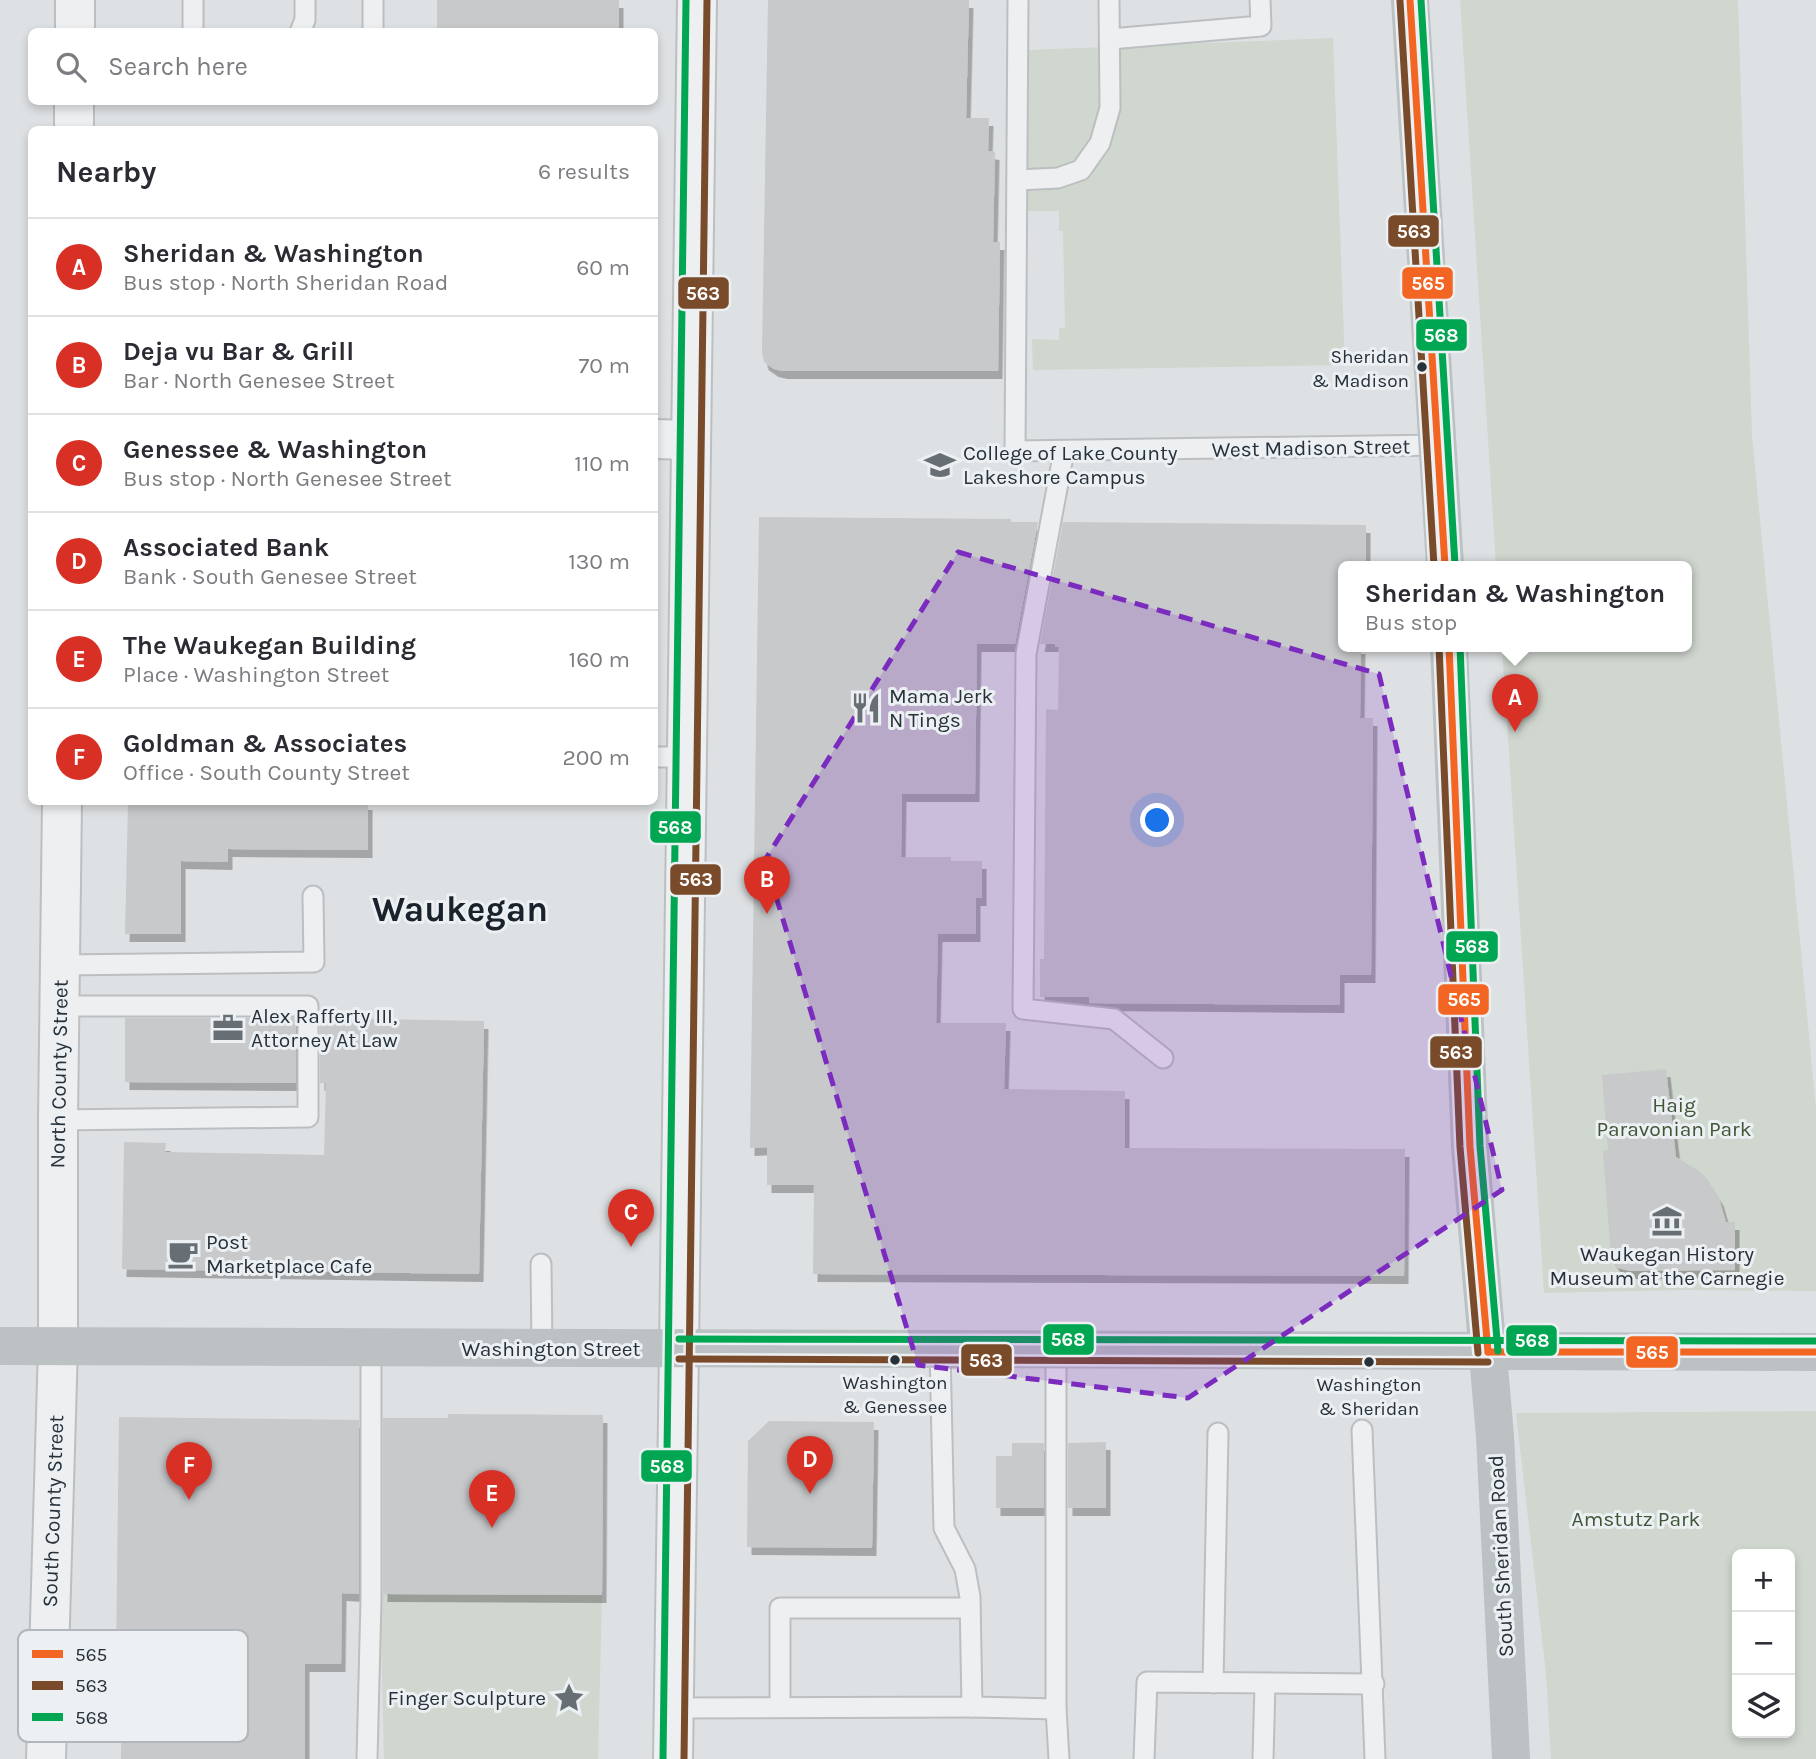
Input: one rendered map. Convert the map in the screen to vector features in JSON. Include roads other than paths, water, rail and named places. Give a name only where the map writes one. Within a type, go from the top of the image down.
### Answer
[{"type":"main road","points":[[1410,0],[1445,561]]},
{"type":"main road","name":"South Sheridan Road","points":[[1449,652],[1470,1147],[1488,1352],[1511,1759]]},
{"type":"main road","name":"Washington Street","points":[[0,1346],[1816,1352]]},
{"type":"street","points":[[75,0],[75,28]]},
{"type":"street","points":[[673,1759],[679,1349],[670,757],[673,440],[697,0]]},
{"type":"street","points":[[74,105],[74,126]]},
{"type":"street","name":"North County Street","points":[[58,1346],[62,805]]},
{"type":"street","name":"South County Street","points":[[50,1630],[58,1346]]},
{"type":"lane","points":[[193,0],[193,28]]},
{"type":"lane","points":[[302,28],[305,20],[305,0]]},
{"type":"lane","points":[[373,0],[373,28]]},
{"type":"lane","points":[[1018,0],[1017,180],[1058,178],[1081,170],[1100,143],[1110,108],[1109,0]]},
{"type":"lane","points":[[1110,39],[1261,26],[1260,0]]},
{"type":"lane","name":"West Madison Street","points":[[1017,180],[1015,451],[1439,445]]},
{"type":"lane","points":[[1064,451],[1027,654],[1023,1009],[1114,1019],[1163,1058]]},
{"type":"lane","points":[[60,965],[314,962],[313,896]]},
{"type":"lane","points":[[58,1120],[308,1117],[308,1006],[59,1006]]},
{"type":"lane","points":[[541,1264],[542,1348]]},
{"type":"lane","points":[[367,1759],[370,1348]]},
{"type":"lane","points":[[940,1350],[944,1528],[965,1569],[970,1608],[972,1707]]},
{"type":"lane","points":[[1056,1350],[1056,1709],[1059,1759]]},
{"type":"lane","points":[[1362,1430],[1376,1759]]},
{"type":"lane","points":[[1213,1683],[1218,1433]]},
{"type":"lane","points":[[780,1707],[780,1608],[970,1608]]},
{"type":"lane","points":[[1144,1759],[1147,1682],[1374,1684]]},
{"type":"lane","points":[[1263,1759],[1265,1684]]},
{"type":"lane","points":[[674,1708],[1056,1709]]},
{"type":"place","name":"Sheridan & Madison","points":[[1422,367]]},
{"type":"place","name":"College of Lake County Lakeshore Campus","points":[[940,465]]},
{"type":"place","name":"Mama Jerk N Tings","points":[[866,708]]},
{"type":"place","name":"Sheridan & Washington","points":[[1515,732]]},
{"type":"place","name":"Deja vu Bar & Grill","points":[[767,914]]},
{"type":"place","name":"Alex Rafferty III, Attorney At Law","points":[[228,1028]]},
{"type":"place","name":"Waukegan History Museum at the Carnegie","points":[[1667,1221]]},
{"type":"place","name":"Genessee & Washington","points":[[631,1247]]},
{"type":"place","name":"Post Marketplace Cafe","points":[[183,1254]]},
{"type":"place","name":"Washington & Genessee","points":[[895,1360]]},
{"type":"place","name":"Washington & Sheridan","points":[[1369,1362]]},
{"type":"place","name":"Associated Bank","points":[[810,1494]]},
{"type":"place","name":"Goldman & Associates","points":[[189,1500]]},
{"type":"place","name":"The Waukegan Building","points":[[492,1528]]},
{"type":"place","name":"Finger Sculpture","points":[[569,1698]]},
{"type":"district","name":"Waukegan","points":[[460,909]]},
{"type":"park label","name":"Haig Paravonian Park","points":[[1674,1117]]},
{"type":"park label","name":"Amstutz Park","points":[[1636,1519]]}]
